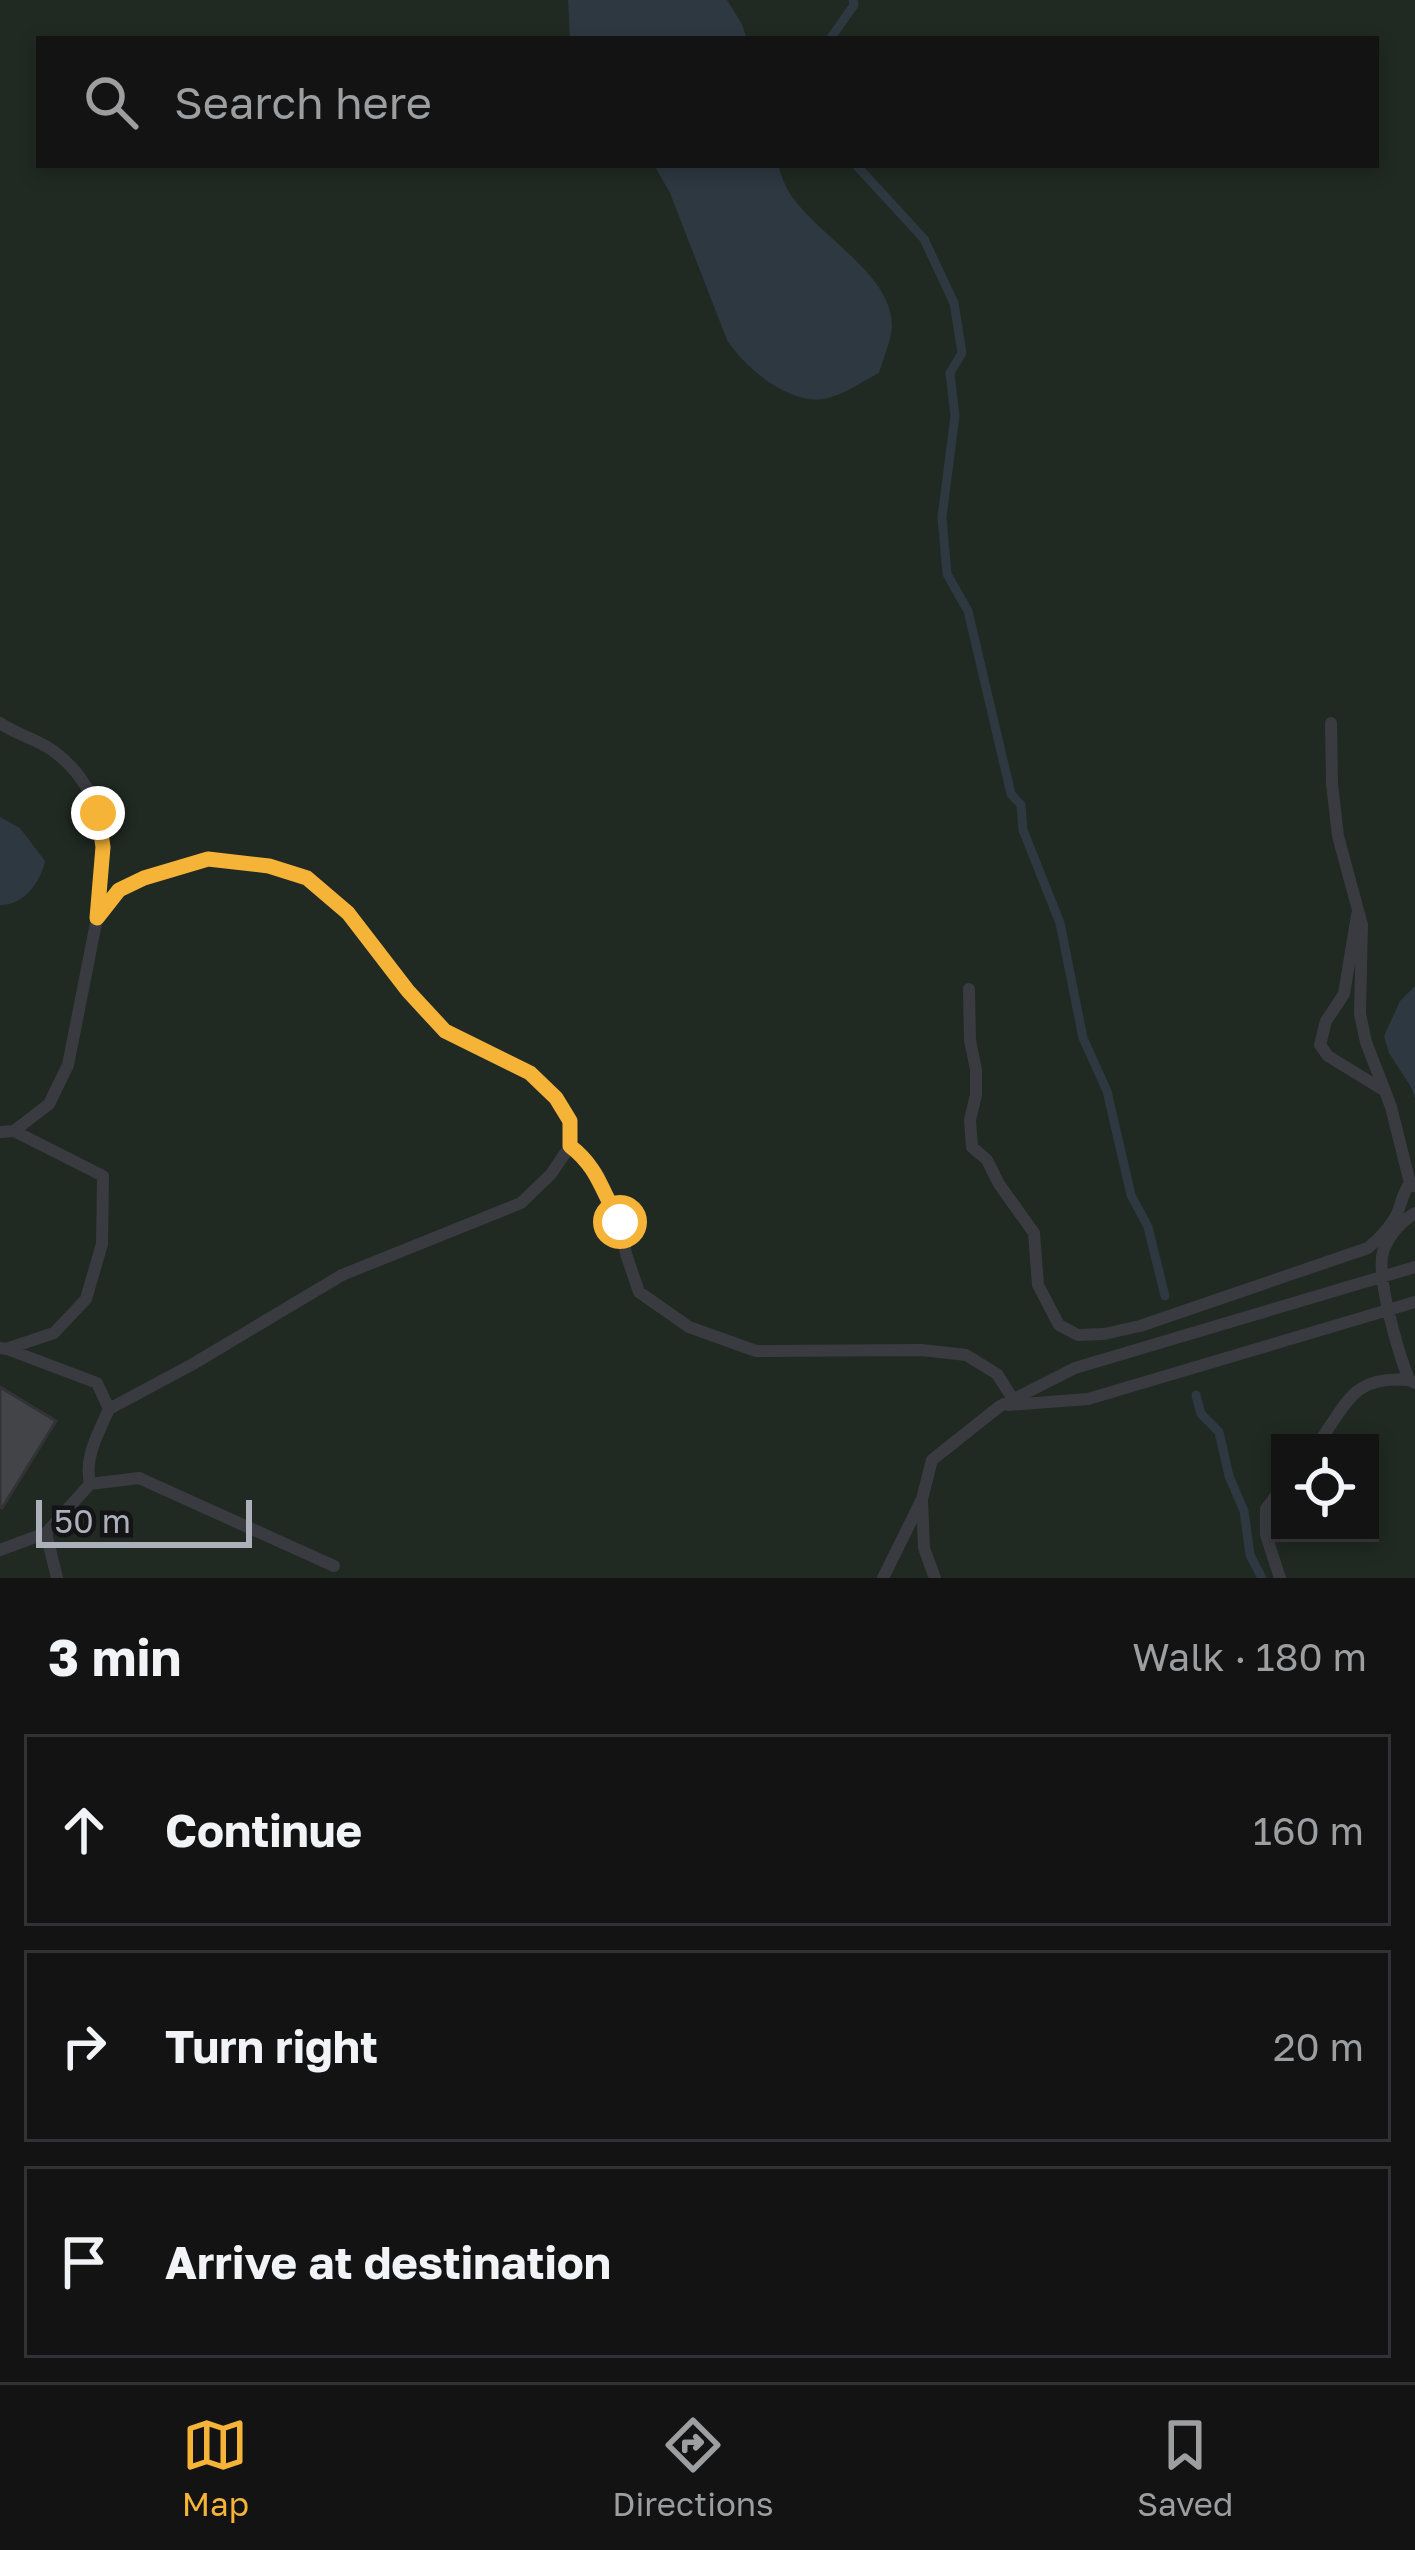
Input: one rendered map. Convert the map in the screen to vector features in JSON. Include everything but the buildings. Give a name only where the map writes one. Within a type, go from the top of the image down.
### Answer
[{"type":"lane","points":[[0,723],[50,748],[79,775],[98,813],[103,847],[97,918],[68,1065],[50,1104],[7,1132]]},
{"type":"lane","points":[[968,988],[976,1070],[972,1147],[987,1160],[1034,1233],[1038,1285],[1059,1325],[1078,1335],[1140,1326],[1368,1248],[1384,1235],[1399,1210],[1401,1195],[1413,1185],[1360,1014],[1362,925],[1338,836],[1331,723]]},
{"type":"lane","points":[[90,1484],[89,1454],[109,1409],[342,1276],[521,1203],[570,1146],[570,1121],[556,1098],[530,1073],[445,1031],[348,913],[307,878],[269,866],[208,859],[119,890],[97,918]]},
{"type":"lane","points":[[1358,908],[1344,994],[1326,1021],[1320,1045],[1328,1056],[1385,1091]]},
{"type":"lane","points":[[3,1348],[54,1333],[86,1299],[102,1244],[103,1175],[7,1132]]},
{"type":"lane","points":[[570,1146],[599,1177],[620,1222],[640,1292],[689,1327],[756,1352],[966,1355],[997,1373],[1007,1403]]},
{"type":"lane","points":[[1412,1381],[1397,1349],[1381,1264],[1384,1249],[1403,1220],[1415,1213]]},
{"type":"lane","points":[[883,1578],[922,1499],[932,1460],[1007,1403],[1076,1368],[1415,1267]]},
{"type":"lane","points":[[1007,1403],[1088,1399],[1415,1302]]},
{"type":"lane","points":[[3,1348],[97,1383],[109,1409]]},
{"type":"lane","points":[[1324,1434],[1367,1383],[1383,1377],[1412,1381]]},
{"type":"lane","points":[[0,1550],[46,1533],[90,1484],[139,1478],[334,1566]]},
{"type":"lane","points":[[922,1499],[925,1549],[935,1578]]},
{"type":"lane","points":[[1271,1502],[1266,1509],[1266,1534],[1280,1578]]},
{"type":"lane","points":[[46,1533],[57,1578]]},
{"type":"shaded area","points":[[0,0],[1415,0],[1415,1578],[0,1578]]},
{"type":"shaded area","points":[[568,0],[727,0],[746,36],[570,36]]},
{"type":"shaded area","points":[[656,168],[779,168],[801,208],[867,272],[889,307],[892,327],[879,373],[841,394],[814,400],[785,391],[745,362],[727,340],[670,193]]},
{"type":"shaded area","points":[[0,817],[20,828],[45,861],[30,891],[16,902],[0,905]]},
{"type":"shaded area","points":[[1415,986],[1415,1098],[1384,1036],[1400,1001]]},
{"type":"waterway","points":[[832,36],[853,0]]},
{"type":"waterway","points":[[859,168],[924,239],[954,303],[962,353],[950,373],[955,416],[942,517],[947,574],[968,611],[1011,794],[1021,805],[1023,830],[1060,923],[1083,1038],[1107,1091],[1131,1195],[1148,1227],[1165,1296]]},
{"type":"waterway","points":[[1196,1395],[1201,1414],[1219,1432],[1229,1476],[1244,1511],[1250,1555],[1262,1578]]},
{"type":"route","points":[[98,813],[103,847],[97,918],[119,890],[208,859],[269,866],[307,878],[348,913],[445,1031],[530,1073],[556,1098],[570,1121],[570,1146],[599,1177],[620,1222]]}]
